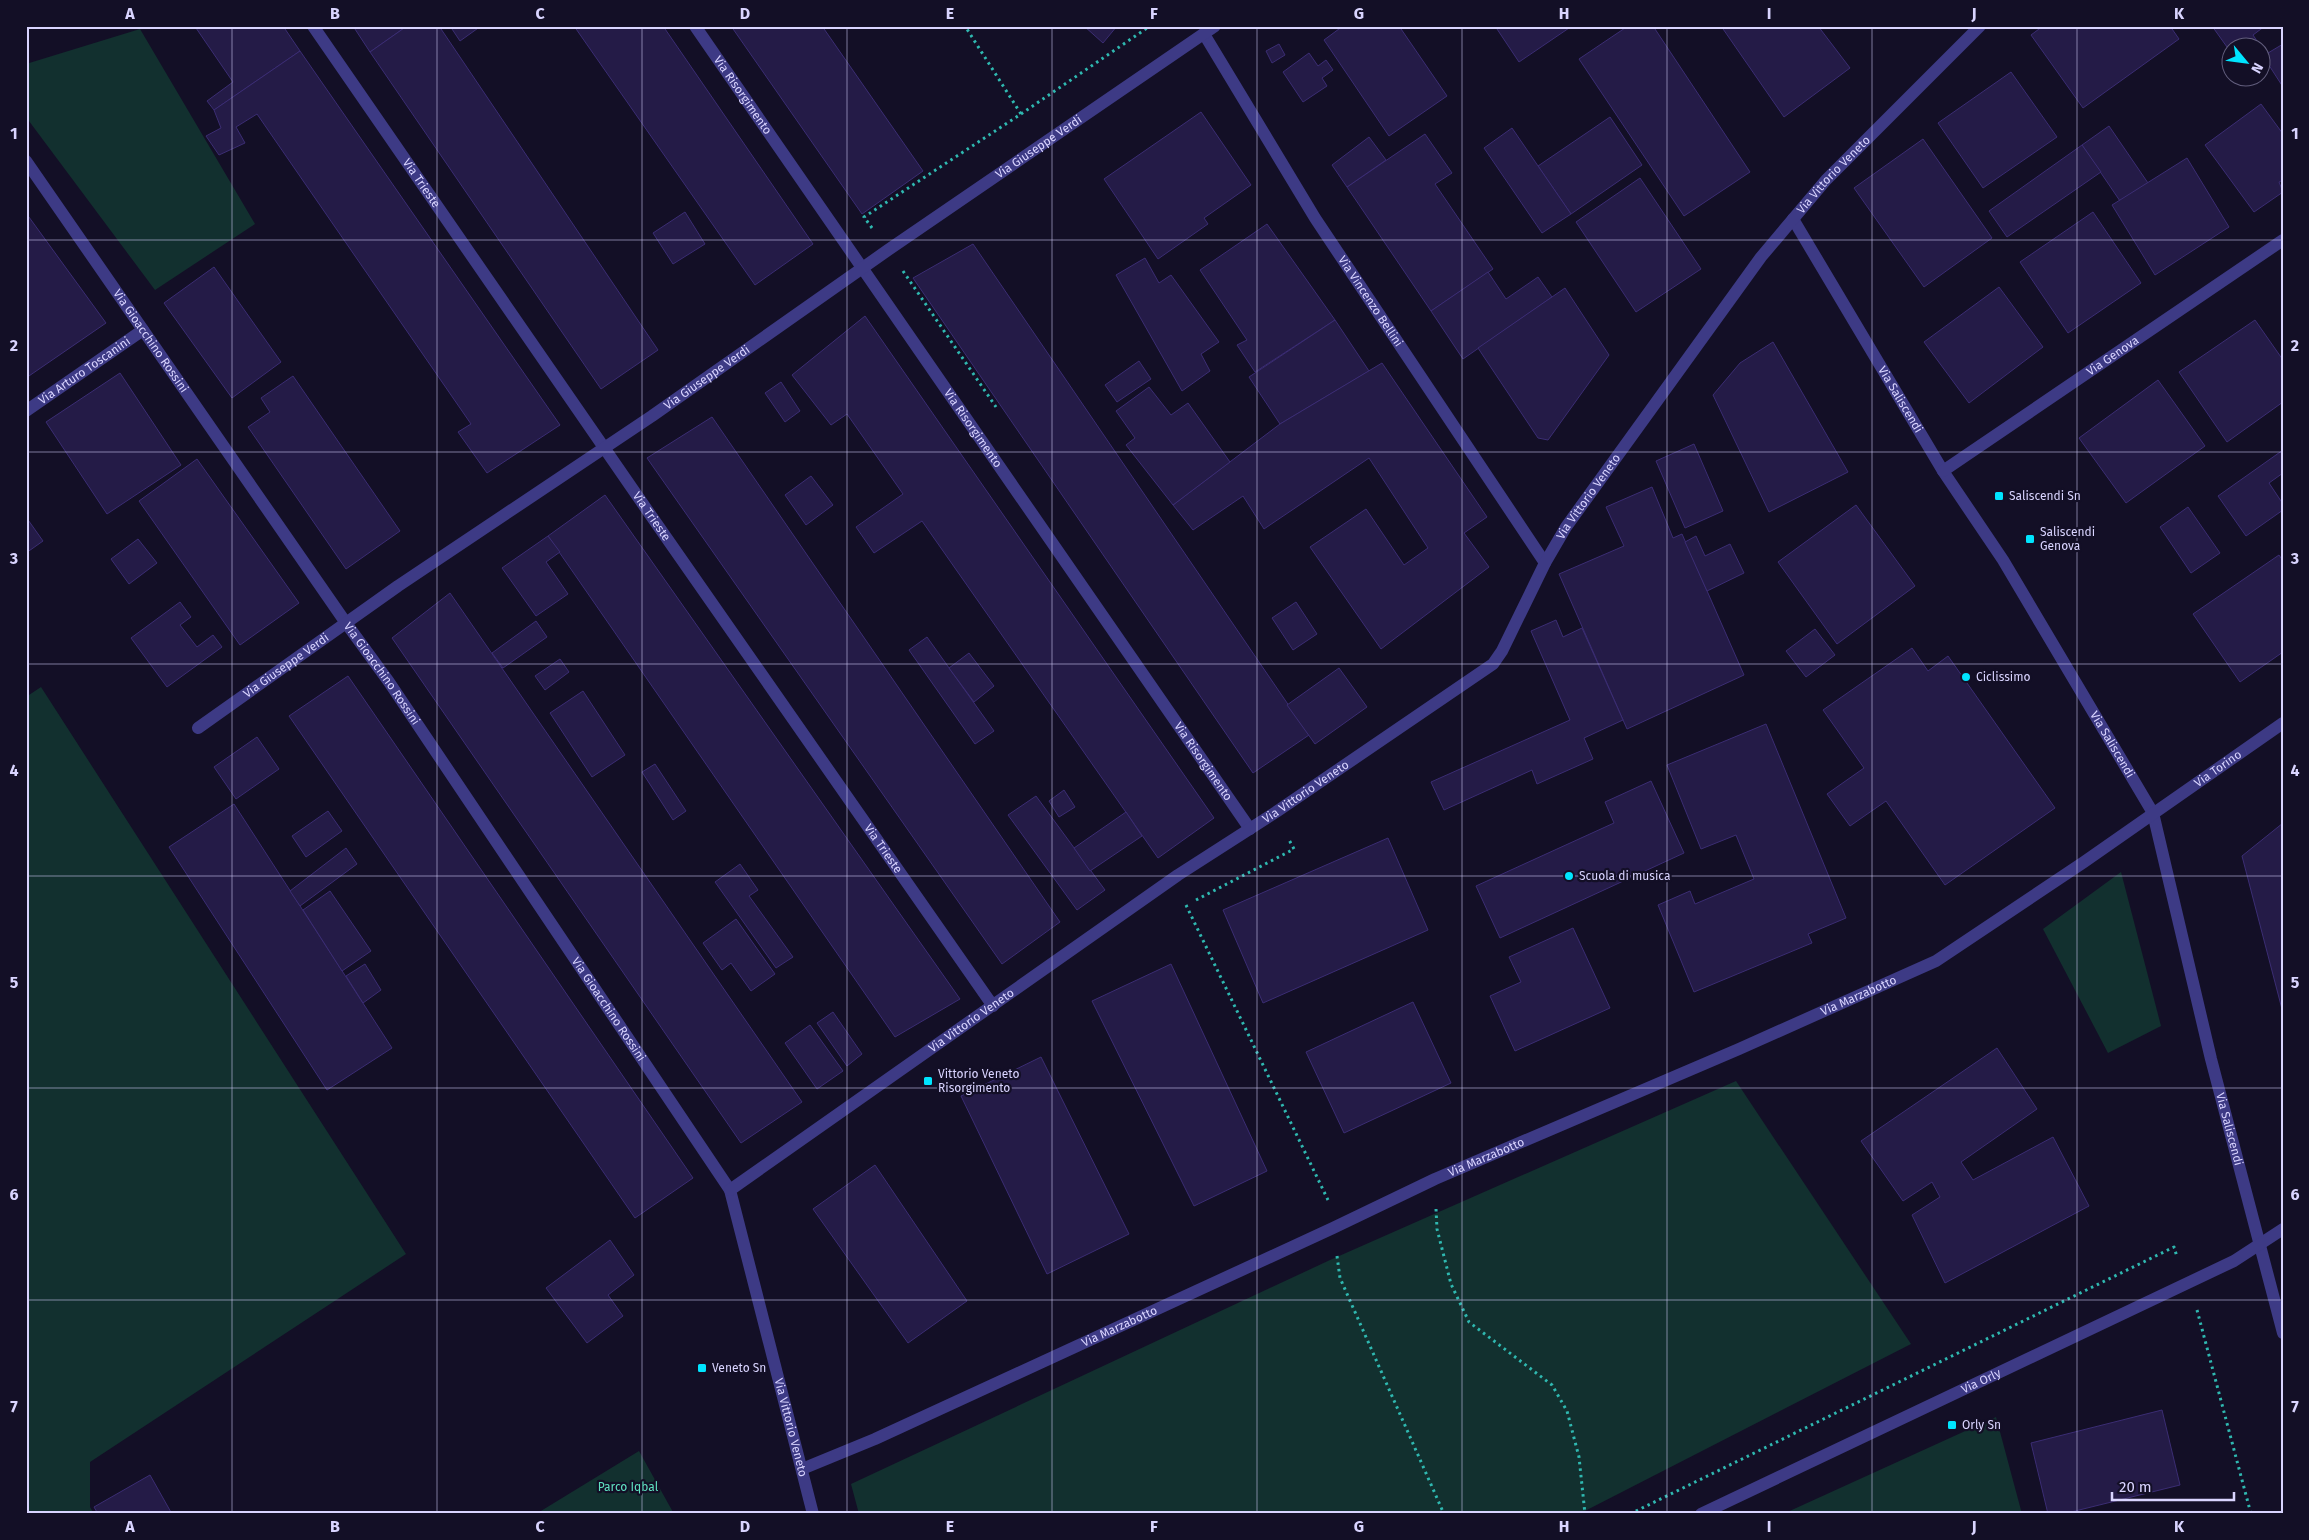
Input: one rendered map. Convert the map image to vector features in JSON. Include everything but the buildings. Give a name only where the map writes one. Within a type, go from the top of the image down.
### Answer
[{"type":"street","name":"Via Trieste","points":[[313,26],[993,1006]]},
{"type":"street","name":"Via Risorgimento","points":[[695,26],[1250,829]]},
{"type":"street","name":"Via Giuseppe Verdi","points":[[198,728],[346,623],[604,448],[1215,26]]},
{"type":"street","name":"Via Vittorio Veneto","points":[[813,1514],[730,1190],[1178,875],[1250,829],[1493,664],[1502,651],[1545,563],[1566,527],[1761,257],[1826,180],[1980,26]]},
{"type":"street","name":"Via Vincenzo Bellini","points":[[1204,34],[1315,218],[1545,563]]},
{"type":"street","name":"Via Gioacchino Rossini","points":[[26,161],[346,623],[390,682],[730,1190]]},
{"type":"street","name":"Via Saliscendi","points":[[1793,220],[1943,471],[2003,560],[2152,813],[2211,1059],[2283,1333]]},
{"type":"street","name":"Via Genova","points":[[1943,471],[2283,240]]},
{"type":"street","name":"Via Arturo Toscanini","points":[[26,411],[143,330]]},
{"type":"street","name":"Via Torino","points":[[2152,813],[2283,723]]},
{"type":"street","name":"Via Marzabotto","points":[[802,1469],[956,1402],[1334,1228],[1435,1179],[1739,1049],[1936,962],[2152,813]]},
{"type":"street","name":"Via Orly","points":[[1701,1514],[2234,1261],[2283,1229]]},
{"type":"path","points":[[1021,114],[1150,26]]},
{"type":"path","points":[[1435,1179],[1438,1229],[1451,1284],[1469,1322],[1552,1385],[1563,1405],[1579,1457],[1585,1514]]},
{"type":"green space","points":[[140,29],[255,224],[155,290],[26,117],[26,64]]},
{"type":"green space","points":[[41,687],[406,1254],[90,1462],[90,1507],[94,1514],[26,1514],[26,697]]},
{"type":"green space","points":[[2121,872],[2161,1026],[2108,1053],[2043,929]]},
{"type":"green space","points":[[1736,1081],[1911,1344],[1579,1514],[859,1514],[851,1484],[1330,1260]]},
{"type":"green space","points":[[1996,1417],[2022,1514],[1783,1514]]},
{"type":"green space","name":"Parco Iqbal","points":[[639,1451],[674,1514],[536,1514]]},
{"type":"place","name":"Saliscendi Sn","points":[[1999,496]]},
{"type":"place","name":"Saliscendi Genova","points":[[2030,539]]},
{"type":"place","name":"Ciclissimo","points":[[1966,677]]},
{"type":"place","name":"Scuola di musica","points":[[1569,876]]},
{"type":"place","name":"Vittorio Veneto Risorgimento","points":[[928,1081]]},
{"type":"place","name":"Veneto Sn","points":[[702,1368]]},
{"type":"place","name":"Orly Sn","points":[[1952,1425]]}]
